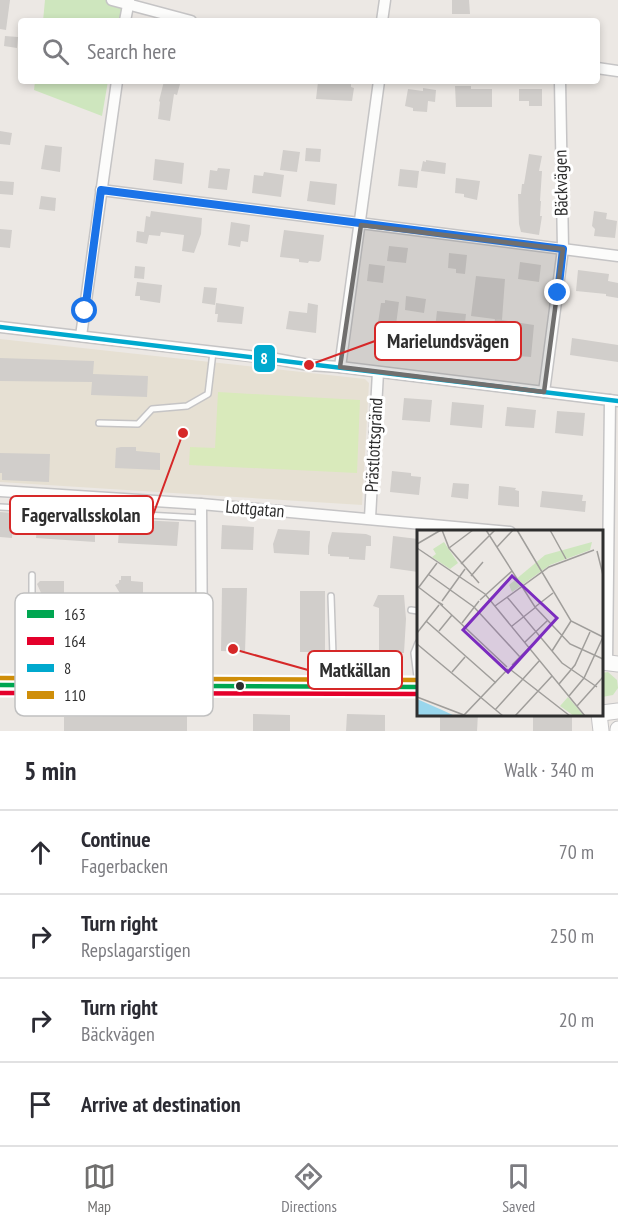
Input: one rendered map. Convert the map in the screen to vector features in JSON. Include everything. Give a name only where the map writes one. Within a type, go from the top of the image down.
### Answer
[{"type":"main road","points":[[0,685],[15,685]]},
{"type":"main road","points":[[213,686],[417,686]]},
{"type":"main road","points":[[603,714],[618,711]]},
{"type":"main road","points":[[600,716],[602,731]]},
{"type":"street","points":[[112,0],[128,2],[181,18]]},
{"type":"street","points":[[382,18],[385,0]]},
{"type":"street","points":[[125,18],[128,2]]},
{"type":"street","points":[[600,68],[618,71]]},
{"type":"street","points":[[81,336],[117,84]]},
{"type":"street","points":[[340,367],[379,84]]},
{"type":"street","name":"Bäckvägen","points":[[544,392],[563,249],[560,84]]},
{"type":"street","points":[[101,190],[618,256]]},
{"type":"street","points":[[0,327],[614,401],[605,541],[609,662]]},
{"type":"street","name":"Prästlottsgränd","points":[[370,518],[378,372]]},
{"type":"street","name":"Lottgatan","points":[[0,492],[201,504],[499,530]]},
{"type":"street","points":[[201,504],[202,593]]},
{"type":"lane","points":[[99,423],[138,424],[152,409],[187,406],[208,394],[213,352]]},
{"type":"lane","points":[[0,507],[201,518]]},
{"type":"lane","points":[[32,575],[32,593]]},
{"type":"lane","points":[[331,596],[334,687]]},
{"type":"lane","points":[[411,610],[417,611]]},
{"type":"lane","points":[[417,646],[414,653],[417,678]]},
{"type":"highlighted area","points":[[361,225],[563,249],[544,392],[340,367]]},
{"type":"shaded area","points":[[0,339],[365,379],[369,383],[362,505],[0,482]]},
{"type":"green space","points":[[45,0],[123,0],[120,18],[43,18]]},
{"type":"green space","points":[[35,84],[107,84],[102,116],[34,90]]},
{"type":"green space","points":[[218,392],[360,400],[357,473],[189,465],[190,447],[215,448]]},
{"type":"green space","points":[[608,672],[617,680],[618,688],[613,695],[603,697],[603,673]]},
{"type":"building","points":[[0,0],[10,0],[6,30],[0,29]]},
{"type":"building","points":[[452,0],[469,0],[470,14],[452,14]]},
{"type":"building","points":[[5,36],[18,37],[17,48],[4,46]]},
{"type":"building","points":[[163,84],[180,84],[177,95],[174,94],[170,121],[158,119]]},
{"type":"building","points":[[318,84],[351,84],[354,88],[352,101],[316,99]]},
{"type":"building","points":[[455,86],[492,89],[492,107],[456,107]]},
{"type":"building","points":[[423,88],[436,90],[435,102],[428,101],[427,112],[413,111],[413,108],[405,106],[408,89],[423,91]]},
{"type":"building","points":[[519,89],[542,89],[542,106],[529,106],[529,101],[519,101]]},
{"type":"building","points":[[0,131],[12,133],[10,145],[0,144]]},
{"type":"building","points":[[45,145],[62,147],[60,172],[41,169]]},
{"type":"building","points":[[306,148],[321,149],[320,162],[305,161]]},
{"type":"building","points":[[283,150],[300,152],[297,172],[280,170]]},
{"type":"building","points":[[529,154],[542,156],[539,171],[542,171],[540,216],[542,216],[539,235],[521,232],[519,224],[518,194],[521,194],[522,184],[524,184]]},
{"type":"building","points":[[155,159],[184,163],[182,184],[153,180]]},
{"type":"building","points":[[426,160],[446,163],[445,174],[421,171],[423,161],[426,162]]},
{"type":"building","points":[[218,168],[230,169],[227,190],[208,188],[210,170],[217,171]]},
{"type":"building","points":[[400,169],[419,171],[417,188],[398,186]]},
{"type":"building","points":[[264,172],[284,175],[281,197],[252,193],[254,175],[263,176]]},
{"type":"building","points":[[456,178],[480,181],[477,200],[455,193]]},
{"type":"building","points":[[0,181],[14,182],[13,195],[0,194]]},
{"type":"building","points":[[310,181],[337,184],[335,205],[307,201]]},
{"type":"building","points":[[41,196],[56,198],[55,211],[39,209]]},
{"type":"building","points":[[151,211],[202,218],[201,234],[194,253],[182,251],[184,235],[161,232],[160,236],[149,235],[147,244],[136,242],[137,231],[144,232],[146,216],[150,217]]},
{"type":"building","points":[[594,211],[607,213],[606,219],[617,221],[615,238],[594,236],[595,229],[592,226]]},
{"type":"building","points":[[231,222],[250,225],[248,242],[241,241],[240,247],[228,245]]},
{"type":"building","points":[[0,229],[12,230],[10,248],[0,247]]},
{"type":"building","points":[[284,230],[324,235],[321,260],[308,263],[299,262],[299,259],[280,257]]},
{"type":"building","points":[[389,246],[408,248],[406,263],[387,261]]},
{"type":"building","points":[[449,253],[467,255],[465,274],[456,273],[456,269],[448,268]]},
{"type":"building","points":[[520,262],[541,265],[539,282],[518,279]]},
{"type":"building","points":[[369,264],[385,266],[383,283],[367,281]]},
{"type":"building","points":[[135,266],[145,267],[144,279],[134,278]]},
{"type":"building","points":[[578,270],[609,274],[608,281],[618,283],[618,298],[606,296],[606,294],[576,291]]},
{"type":"building","points":[[476,276],[505,279],[502,320],[471,316]]},
{"type":"building","points":[[137,282],[162,285],[160,303],[140,300],[140,296],[135,296]]},
{"type":"building","points":[[204,287],[217,288],[215,305],[202,303]]},
{"type":"building","points":[[406,296],[426,299],[424,313],[405,310]]},
{"type":"building","points":[[385,300],[399,302],[396,325],[378,323],[381,303],[385,303]]},
{"type":"building","points":[[216,303],[244,307],[242,324],[217,322]]},
{"type":"building","points":[[308,303],[318,305],[316,333],[286,329],[289,311],[307,313]]},
{"type":"building","points":[[437,311],[466,314],[464,332],[435,328]]},
{"type":"building","points":[[495,319],[534,325],[531,357],[517,356],[519,342],[492,338]]},
{"type":"building","points":[[572,338],[618,345],[618,362],[570,355]]},
{"type":"building","points":[[0,358],[94,361],[93,374],[148,376],[147,397],[91,395],[92,382],[0,381]]},
{"type":"building","points":[[404,398],[432,400],[430,422],[402,420]]},
{"type":"building","points":[[452,402],[484,405],[482,428],[450,425]]},
{"type":"building","points":[[507,407],[536,410],[534,428],[505,426]]},
{"type":"building","points":[[557,411],[585,413],[583,436],[555,433]]},
{"type":"building","points":[[136,447],[136,451],[160,453],[160,470],[115,468],[116,448]]},
{"type":"building","points":[[0,453],[50,454],[49,482],[2,480]]},
{"type":"building","points":[[392,471],[411,473],[411,476],[421,477],[419,495],[390,492]]},
{"type":"building","points":[[453,483],[469,484],[468,499],[451,497]]},
{"type":"building","points":[[499,486],[516,488],[515,490],[519,491],[519,507],[498,505]]},
{"type":"building","points":[[542,491],[583,495],[582,501],[586,501],[585,512],[540,507]]},
{"type":"building","points":[[0,512],[14,513],[12,538],[0,537]]},
{"type":"building","points":[[38,514],[96,517],[96,519],[117,522],[120,519],[179,522],[177,546],[118,543],[119,531],[116,529],[95,529],[95,542],[36,538]]},
{"type":"building","points":[[222,525],[254,527],[253,550],[221,549]]},
{"type":"building","points":[[278,529],[310,531],[309,555],[274,553],[273,544]]},
{"type":"building","points":[[332,532],[371,536],[371,546],[366,546],[365,560],[330,556],[328,546]]},
{"type":"building","points":[[393,536],[417,539],[417,572],[390,568]]},
{"type":"building","points":[[121,576],[131,576],[131,581],[143,582],[143,593],[120,593],[115,585],[121,580]]},
{"type":"building","points":[[40,581],[64,581],[64,593],[41,593],[37,584]]},
{"type":"building","points":[[222,588],[247,588],[245,652],[221,651]]},
{"type":"building","points":[[300,591],[325,591],[325,652],[300,652]]},
{"type":"building","points":[[378,595],[404,595],[406,619],[404,653],[386,655],[379,653],[379,608],[373,606]]},
{"type":"building","points":[[253,714],[290,715],[290,731],[253,731]]},
{"type":"building","points":[[347,714],[385,715],[385,731],[346,731]]},
{"type":"building","points":[[187,716],[187,731],[64,731],[64,717]]},
{"type":"building","points":[[440,716],[478,716],[477,731],[440,731]]},
{"type":"building","points":[[533,716],[572,716],[572,731],[533,731]]},
{"type":"transit line","name":"8","points":[[0,327],[618,401]]},
{"type":"transit line","name":"110","points":[[0,678],[15,678]]},
{"type":"transit line","name":"110","points":[[213,679],[417,680]]},
{"type":"transit line","name":"163","points":[[0,685],[15,685]]},
{"type":"transit line","name":"163","points":[[213,686],[417,687]]},
{"type":"transit line","name":"164","points":[[0,693],[15,693]]},
{"type":"transit line","name":"164","points":[[213,694],[417,694]]},
{"type":"place","name":"Marielundsvägen","points":[[309,365]]},
{"type":"place","name":"Fagervallsskolan","points":[[183,433]]},
{"type":"place","name":"Matkällan","points":[[233,649]]},
{"type":"route","points":[[85,311],[101,190],[563,249],[558,293]]}]
